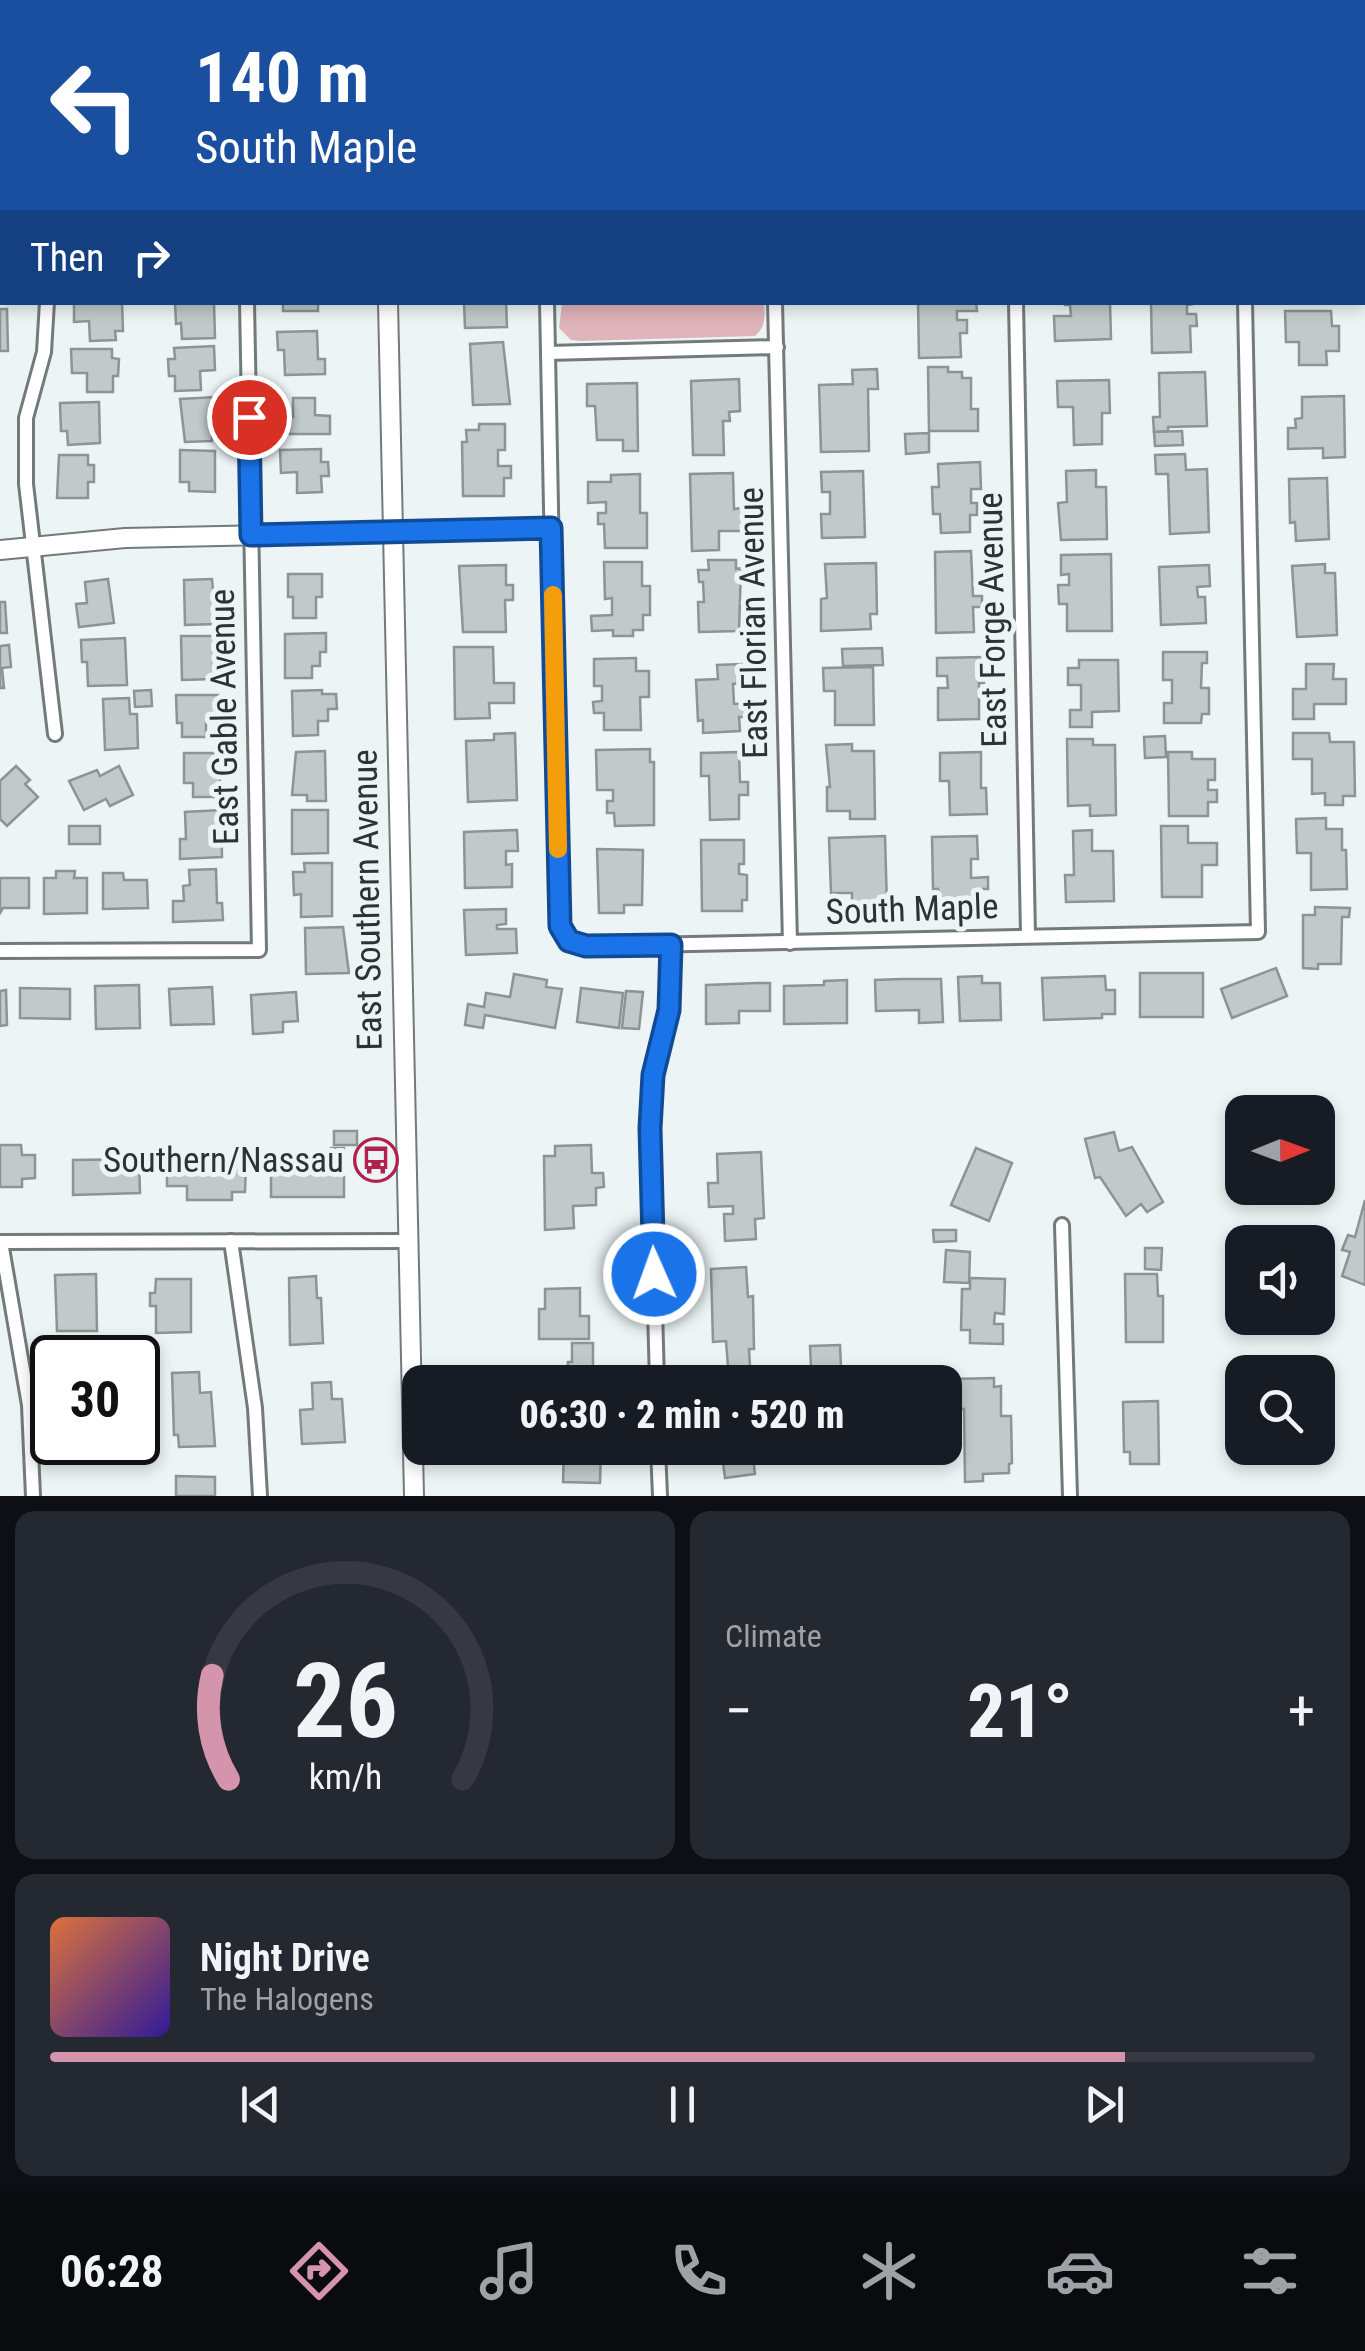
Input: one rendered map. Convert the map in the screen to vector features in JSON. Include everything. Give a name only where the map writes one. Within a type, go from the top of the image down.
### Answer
[{"type":"main road","name":"East Southern Avenue","points":[[388,305],[414,1496]]},
{"type":"main road","points":[[0,550],[124,538],[551,528]]},
{"type":"street","points":[[47,305],[44,352],[26,418],[26,484],[55,734]]},
{"type":"street","name":"East Gable Avenue","points":[[0,951],[259,950],[247,305]]},
{"type":"street","points":[[547,305],[551,528]]},
{"type":"street","name":"East Florian Avenue","points":[[776,305],[790,943]]},
{"type":"street","name":"East Forge Avenue","points":[[1016,305],[1028,936]]},
{"type":"street","name":"South Maple","points":[[551,528],[559,917],[569,941],[586,946],[671,945],[1258,932],[1245,305]]},
{"type":"street","points":[[548,353],[776,347]]},
{"type":"street","points":[[657,1365],[650,1128],[653,1075],[669,1010],[671,945]]},
{"type":"street","points":[[1062,1225],[1070,1496]]},
{"type":"street","points":[[230,1240],[255,1408],[260,1496]]},
{"type":"street","points":[[33,1496],[29,1405],[0,1242],[407,1240]]},
{"type":"street","points":[[659,1465],[660,1496]]},
{"type":"shaded area","points":[[562,305],[764,305],[761,329],[755,336],[580,341],[571,340],[559,328]]},
{"type":"building","points":[[74,305],[122,305],[123,331],[115,331],[116,340],[90,341],[89,321],[74,322]]},
{"type":"building","points":[[175,305],[214,305],[215,338],[182,339],[181,323],[176,324]]},
{"type":"building","points":[[283,305],[318,305],[318,311],[283,311]]},
{"type":"building","points":[[464,305],[506,305],[507,327],[465,328]]},
{"type":"building","points":[[918,305],[976,305],[977,311],[957,311],[957,320],[967,320],[967,333],[960,333],[961,357],[919,358]]},
{"type":"building","points":[[1070,305],[1110,305],[1111,339],[1055,341],[1054,316],[1071,316]]},
{"type":"building","points":[[1151,305],[1187,305],[1187,314],[1196,314],[1197,326],[1190,326],[1191,352],[1152,353]]},
{"type":"building","points":[[0,309],[7,309],[8,351],[0,351]]},
{"type":"building","points":[[1285,311],[1331,311],[1332,326],[1339,326],[1339,351],[1326,351],[1327,365],[1299,365],[1299,342],[1286,342]]},
{"type":"building","points":[[317,331],[318,359],[325,359],[325,374],[285,375],[284,350],[278,350],[277,332]]},
{"type":"building","points":[[503,342],[510,404],[473,405],[470,344]]},
{"type":"building","points":[[214,346],[215,370],[200,371],[201,390],[175,391],[175,376],[169,376],[168,359],[175,359],[174,348]]},
{"type":"building","points":[[71,349],[112,349],[112,358],[119,359],[113,392],[87,392],[87,373],[72,373]]},
{"type":"building","points":[[928,367],[948,367],[948,372],[962,372],[962,378],[971,378],[971,409],[978,409],[978,431],[929,431]]},
{"type":"building","points":[[877,369],[878,389],[868,389],[869,451],[821,452],[819,385],[853,384],[852,370]]},
{"type":"building","points":[[1205,372],[1207,426],[1168,427],[1168,431],[1154,432],[1153,417],[1160,417],[1159,373]]},
{"type":"building","points":[[739,379],[740,411],[729,412],[730,421],[723,421],[724,455],[693,455],[691,381]]},
{"type":"building","points":[[1109,380],[1110,413],[1102,413],[1102,444],[1074,445],[1073,407],[1058,407],[1057,381]]},
{"type":"building","points":[[637,383],[638,451],[623,451],[623,440],[597,440],[595,406],[587,406],[587,384]]},
{"type":"building","points":[[1344,396],[1345,457],[1323,458],[1323,448],[1288,449],[1288,428],[1296,428],[1295,419],[1302,418],[1302,397]]},
{"type":"building","points":[[216,397],[217,415],[211,415],[212,441],[185,442],[180,399]]},
{"type":"building","points":[[293,398],[315,398],[315,415],[330,416],[330,434],[280,434],[280,417],[293,417]]},
{"type":"building","points":[[99,402],[100,443],[68,445],[67,431],[61,431],[60,403]]},
{"type":"building","points":[[479,424],[505,424],[505,450],[498,450],[498,466],[511,466],[511,478],[504,478],[504,496],[463,496],[462,442],[467,442],[466,430],[479,430]]},
{"type":"building","points":[[1182,431],[1183,445],[1155,446],[1154,432]]},
{"type":"building","points":[[929,433],[929,452],[906,454],[905,434]]},
{"type":"building","points":[[321,449],[321,462],[328,462],[329,476],[321,476],[322,492],[297,493],[297,472],[281,473],[280,450]]},
{"type":"building","points":[[180,450],[215,451],[215,492],[189,491],[189,482],[180,482]]},
{"type":"building","points":[[1185,454],[1186,470],[1207,469],[1209,532],[1170,534],[1168,474],[1156,474],[1155,455]]},
{"type":"building","points":[[59,455],[88,455],[88,465],[94,465],[94,482],[88,482],[88,498],[57,498]]},
{"type":"building","points":[[980,462],[981,489],[971,489],[971,503],[977,503],[977,515],[970,515],[970,532],[941,533],[940,514],[933,514],[932,487],[939,487],[938,464]]},
{"type":"building","points":[[1096,470],[1096,487],[1106,487],[1107,539],[1061,540],[1058,503],[1067,502],[1066,471]]},
{"type":"building","points":[[863,471],[865,537],[822,538],[821,514],[830,514],[830,492],[822,492],[821,472]]},
{"type":"building","points":[[733,473],[734,509],[742,508],[742,531],[719,531],[719,550],[692,551],[690,474]]},
{"type":"building","points":[[640,474],[640,513],[647,513],[647,548],[605,548],[604,524],[598,524],[598,513],[606,513],[606,502],[588,503],[588,482],[611,482],[611,475]]},
{"type":"building","points":[[1327,478],[1329,539],[1296,541],[1295,522],[1290,523],[1289,479]]},
{"type":"building","points":[[971,551],[973,596],[982,596],[982,607],[973,607],[974,632],[936,633],[935,552]]},
{"type":"building","points":[[1111,554],[1112,631],[1067,631],[1067,604],[1059,604],[1058,585],[1069,585],[1069,574],[1061,575],[1061,555]]},
{"type":"building","points":[[708,560],[736,560],[736,569],[741,568],[739,631],[699,632],[698,602],[704,602],[698,570],[709,570]]},
{"type":"building","points":[[604,562],[642,562],[642,586],[650,586],[650,615],[643,615],[643,630],[633,630],[633,636],[613,636],[613,630],[592,631],[591,616],[612,615],[612,598],[605,599]]},
{"type":"building","points":[[876,563],[877,614],[870,614],[871,629],[821,631],[821,599],[827,598],[825,564]]},
{"type":"building","points":[[1325,564],[1325,573],[1335,573],[1337,635],[1297,637],[1292,566]]},
{"type":"building","points":[[506,565],[506,585],[513,585],[513,600],[505,600],[506,632],[463,632],[459,566]]},
{"type":"building","points":[[1209,565],[1210,586],[1197,587],[1198,597],[1205,597],[1206,623],[1161,625],[1159,567]]},
{"type":"building","points":[[288,574],[322,574],[322,597],[316,597],[316,618],[293,618]]},
{"type":"building","points":[[108,579],[114,623],[79,627],[76,604],[87,603],[85,582]]},
{"type":"building","points":[[212,579],[216,624],[185,625],[184,580]]},
{"type":"building","points":[[0,602],[5,602],[7,633],[0,633]]},
{"type":"building","points":[[326,633],[326,652],[320,652],[320,666],[312,666],[312,678],[285,678],[285,634]]},
{"type":"building","points":[[181,636],[218,636],[218,653],[213,653],[213,679],[182,680]]},
{"type":"building","points":[[125,638],[127,685],[88,686],[81,640]]},
{"type":"building","points":[[9,645],[11,667],[2,668],[4,688],[0,688],[0,646]]},
{"type":"building","points":[[454,647],[493,647],[494,683],[514,683],[514,703],[489,703],[490,718],[455,719]]},
{"type":"building","points":[[882,648],[883,665],[843,666],[842,649]]},
{"type":"building","points":[[1163,652],[1207,652],[1207,663],[1202,663],[1201,688],[1209,688],[1209,714],[1202,714],[1201,723],[1164,723],[1164,703],[1172,703],[1172,680],[1163,680]]},
{"type":"building","points":[[983,657],[979,719],[938,720],[938,688],[948,688],[947,676],[937,676],[937,658]]},
{"type":"building","points":[[636,658],[636,671],[649,671],[649,697],[640,697],[641,730],[604,730],[604,713],[594,713],[593,702],[602,701],[602,686],[594,686],[594,659]]},
{"type":"building","points":[[1079,660],[1118,660],[1119,711],[1092,712],[1092,727],[1070,727],[1070,710],[1081,710],[1081,685],[1068,685],[1068,668],[1079,668]]},
{"type":"building","points":[[742,664],[743,683],[733,684],[734,704],[747,703],[747,717],[739,717],[740,731],[703,733],[703,720],[698,721],[696,680],[718,679],[717,665]]},
{"type":"building","points":[[1306,664],[1334,664],[1333,679],[1346,679],[1346,704],[1314,704],[1314,719],[1293,719],[1293,689],[1306,689]]},
{"type":"building","points":[[873,667],[874,725],[835,725],[835,691],[824,691],[823,668]]},
{"type":"building","points":[[151,690],[152,706],[135,707],[134,691]]},
{"type":"building","points":[[322,690],[322,694],[336,694],[337,709],[328,709],[328,721],[318,721],[318,735],[293,736],[292,691]]},
{"type":"building","points":[[176,695],[218,695],[218,716],[206,716],[206,737],[182,737]]},
{"type":"building","points":[[129,698],[130,714],[137,714],[138,748],[105,750],[103,699]]},
{"type":"building","points":[[515,733],[517,800],[468,802],[466,741],[494,740],[494,734]]},
{"type":"building","points":[[1293,733],[1329,733],[1330,742],[1354,742],[1355,796],[1343,796],[1343,805],[1325,805],[1325,793],[1312,794],[1312,759],[1293,759]]},
{"type":"building","points":[[1165,736],[1166,757],[1145,758],[1144,737]]},
{"type":"building","points":[[1067,739],[1093,739],[1093,745],[1115,745],[1116,815],[1090,816],[1090,805],[1068,806]]},
{"type":"building","points":[[852,744],[852,751],[874,751],[875,819],[850,819],[850,811],[827,811],[830,787],[826,745]]},
{"type":"building","points":[[650,749],[650,762],[654,762],[654,825],[615,826],[614,813],[607,813],[607,801],[613,801],[613,790],[597,790],[596,750]]},
{"type":"building","points":[[325,751],[326,801],[307,801],[307,795],[292,795],[296,752]]},
{"type":"building","points":[[739,752],[740,782],[748,782],[748,795],[739,795],[739,819],[710,820],[709,776],[701,776],[701,753]]},
{"type":"building","points":[[981,752],[981,788],[986,788],[987,814],[950,815],[949,781],[940,781],[940,753]]},
{"type":"building","points":[[1168,752],[1192,752],[1192,759],[1215,759],[1215,780],[1208,780],[1208,790],[1217,790],[1217,802],[1208,802],[1208,816],[1169,816]]},
{"type":"building","points":[[184,753],[220,753],[220,797],[193,797],[193,783],[184,783]]},
{"type":"building","points":[[16,766],[30,780],[25,784],[38,797],[7,826],[0,819],[0,781]]},
{"type":"building","points":[[119,766],[133,795],[110,806],[106,799],[84,810],[69,781],[97,770],[100,776]]},
{"type":"building","points":[[221,810],[222,857],[180,859],[180,839],[186,839],[185,812]]},
{"type":"building","points":[[292,810],[328,810],[328,853],[292,854]]},
{"type":"building","points":[[1326,818],[1326,829],[1342,829],[1347,889],[1311,890],[1311,853],[1297,853],[1296,819]]},
{"type":"building","points":[[69,826],[100,826],[100,844],[69,844]]},
{"type":"building","points":[[1161,826],[1188,826],[1188,843],[1217,843],[1217,865],[1202,865],[1202,897],[1162,897]]},
{"type":"building","points":[[517,830],[518,851],[506,851],[506,865],[512,864],[512,887],[465,888],[464,832]]},
{"type":"building","points":[[1092,830],[1092,851],[1113,851],[1114,901],[1066,902],[1065,875],[1074,875],[1073,831]]},
{"type":"building","points":[[885,836],[887,906],[852,907],[852,893],[831,893],[829,838]]},
{"type":"building","points":[[977,836],[978,859],[971,859],[971,878],[988,877],[988,889],[975,889],[975,907],[938,908],[938,889],[933,889],[932,837]]},
{"type":"building","points":[[701,840],[744,840],[744,864],[739,864],[739,874],[747,875],[747,900],[742,900],[742,911],[702,911]]},
{"type":"building","points":[[597,849],[643,850],[642,905],[624,905],[624,913],[599,913]]},
{"type":"building","points":[[304,863],[332,863],[332,916],[301,917],[301,894],[294,895],[293,872],[305,872]]},
{"type":"building","points":[[216,869],[217,903],[222,903],[223,920],[173,922],[173,901],[184,901],[183,886],[190,885],[189,870]]},
{"type":"building","points":[[56,871],[75,871],[74,878],[87,878],[87,913],[44,914],[44,878],[56,878]]},
{"type":"building","points":[[103,873],[123,873],[124,880],[147,880],[148,908],[103,909]]},
{"type":"building","points":[[0,878],[29,878],[29,908],[3,908],[0,913]]},
{"type":"building","points":[[1315,907],[1350,908],[1349,917],[1342,917],[1341,964],[1303,968],[1303,915],[1315,915]]},
{"type":"building","points":[[506,909],[506,924],[497,925],[497,929],[516,929],[517,953],[466,955],[464,910]]},
{"type":"building","points":[[343,927],[349,973],[306,974],[305,928]]},
{"type":"building","points":[[1276,968],[1287,996],[1232,1018],[1221,989]]},
{"type":"building","points":[[1140,973],[1203,973],[1203,1017],[1140,1017]]},
{"type":"building","points":[[514,974],[547,980],[546,987],[562,989],[555,1028],[485,1015],[483,1028],[465,1025],[468,1004],[484,1007],[486,993],[510,997]]},
{"type":"building","points":[[982,976],[982,983],[1000,983],[1001,1020],[960,1021],[958,977]]},
{"type":"building","points":[[1105,976],[1106,990],[1115,990],[1115,1014],[1044,1020],[1042,978]]},
{"type":"building","points":[[941,979],[943,1022],[919,1023],[919,1010],[876,1011],[875,980]]},
{"type":"building","points":[[847,980],[847,1023],[784,1024],[784,986]]},
{"type":"building","points":[[770,983],[770,1011],[739,1011],[739,1023],[706,1024],[706,985]]},
{"type":"building","points":[[139,985],[140,1028],[96,1029],[95,986]]},
{"type":"building","points":[[212,987],[214,1024],[171,1025],[169,989]]},
{"type":"building","points":[[20,988],[70,989],[70,1019],[20,1018]]},
{"type":"building","points":[[581,988],[623,993],[619,1028],[577,1022]]},
{"type":"building","points":[[6,990],[7,1025],[0,1026],[0,991]]},
{"type":"building","points":[[626,991],[643,992],[639,1029],[622,1028]]},
{"type":"building","points":[[296,992],[298,1021],[283,1022],[283,1032],[253,1034],[251,995]]},
{"type":"building","points":[[334,1131],[357,1131],[357,1145],[334,1145]]},
{"type":"building","points":[[1114,1132],[1119,1151],[1132,1147],[1163,1202],[1147,1212],[1141,1204],[1126,1216],[1100,1177],[1095,1178],[1085,1139]]},
{"type":"building","points":[[0,1145],[21,1145],[22,1155],[35,1155],[35,1178],[22,1179],[22,1187],[0,1187]]},
{"type":"building","points":[[591,1145],[592,1173],[603,1173],[604,1187],[596,1188],[596,1205],[573,1206],[574,1228],[545,1230],[544,1156],[555,1156],[555,1146]]},
{"type":"building","points":[[331,1148],[344,1148],[344,1197],[271,1197],[271,1162],[331,1162]]},
{"type":"building","points":[[976,1148],[1012,1163],[989,1221],[951,1205]]},
{"type":"building","points":[[761,1152],[764,1218],[755,1219],[756,1239],[725,1241],[724,1214],[733,1214],[733,1206],[709,1207],[708,1183],[718,1183],[717,1154]]},
{"type":"building","points":[[189,1155],[230,1156],[230,1166],[246,1166],[245,1192],[232,1192],[232,1200],[187,1200],[187,1186],[167,1186],[167,1163],[189,1163]]},
{"type":"building","points":[[139,1159],[140,1193],[73,1195],[73,1160]]},
{"type":"building","points":[[1365,1200],[1365,1285],[1342,1276],[1350,1252],[1342,1250],[1348,1235],[1355,1237]]},
{"type":"building","points":[[933,1230],[956,1230],[956,1241],[934,1242]]},
{"type":"building","points":[[1145,1248],[1162,1248],[1161,1270],[1145,1269]]},
{"type":"building","points":[[946,1250],[970,1252],[969,1283],[944,1282]]},
{"type":"building","points":[[746,1267],[748,1297],[753,1296],[754,1349],[749,1349],[750,1365],[728,1365],[726,1341],[713,1342],[711,1269]]},
{"type":"building","points":[[96,1274],[97,1331],[57,1331],[55,1275]]},
{"type":"building","points":[[1125,1274],[1157,1274],[1158,1296],[1163,1296],[1163,1342],[1126,1342]]},
{"type":"building","points":[[316,1276],[323,1343],[290,1345],[289,1278]]},
{"type":"building","points":[[970,1278],[1005,1279],[1004,1314],[995,1313],[994,1324],[1003,1324],[1003,1344],[970,1343],[970,1330],[961,1330],[962,1289],[970,1289]]},
{"type":"building","points":[[156,1279],[191,1279],[191,1332],[156,1333],[156,1306],[150,1306],[150,1293],[155,1293]]},
{"type":"building","points":[[580,1288],[580,1316],[589,1316],[589,1339],[539,1339],[539,1309],[545,1309],[545,1289]]},
{"type":"building","points":[[572,1343],[593,1343],[593,1365],[568,1365],[572,1362]]},
{"type":"building","points":[[840,1345],[841,1365],[811,1365],[810,1346]]},
{"type":"building","points":[[199,1372],[200,1393],[211,1392],[215,1446],[179,1447],[178,1435],[174,1435],[172,1373]]},
{"type":"building","points":[[994,1378],[994,1387],[1001,1386],[1001,1416],[1011,1416],[1009,1473],[983,1474],[983,1481],[965,1482],[962,1379]]},
{"type":"building","points":[[331,1382],[332,1399],[342,1399],[345,1442],[302,1444],[300,1410],[313,1409],[312,1383]]},
{"type":"building","points":[[1158,1401],[1159,1464],[1130,1464],[1130,1452],[1124,1452],[1123,1402]]},
{"type":"building","points":[[564,1465],[601,1465],[600,1483],[563,1482]]},
{"type":"building","points":[[723,1465],[754,1465],[755,1474],[725,1478]]},
{"type":"building","points":[[176,1476],[215,1477],[215,1496],[176,1496]]},
{"type":"slow traffic","points":[[553,595],[558,849]]},
{"type":"place","name":"Southern/Nassau","points":[[376,1160]]},
{"type":"route","points":[[249,417],[251,535],[551,528],[560,926],[569,941],[586,946],[671,945],[669,1010],[653,1075],[650,1128],[654,1274]]}]
